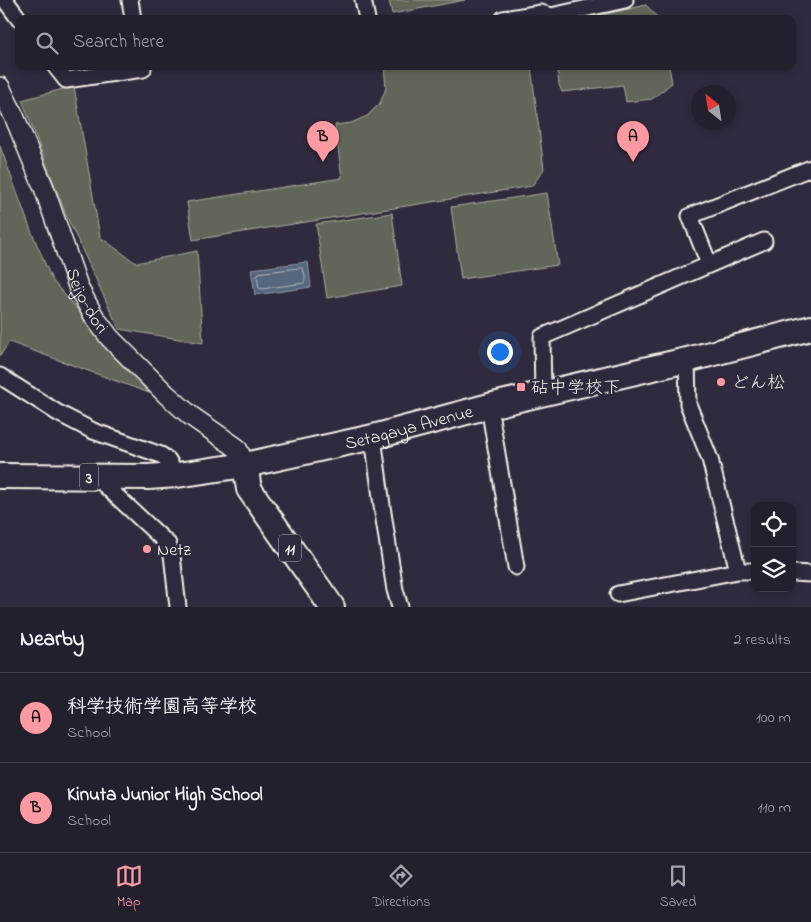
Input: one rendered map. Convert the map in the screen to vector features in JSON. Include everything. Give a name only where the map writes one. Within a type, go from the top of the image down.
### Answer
[{"type":"main road","name":"Setagaya Avenue","points":[[0,476],[148,477],[177,475],[245,464],[373,437],[489,406],[686,360],[811,328]]},
{"type":"main road","name":"11","points":[[245,464],[248,488],[332,607]]},
{"type":"street","points":[[5,0],[16,15]]},
{"type":"street","points":[[130,0],[132,15]]},
{"type":"street","points":[[363,0],[366,15]]},
{"type":"street","points":[[556,15],[625,0]]},
{"type":"street","points":[[528,15],[541,13],[548,15]]},
{"type":"street","points":[[59,70],[66,80],[136,70]]},
{"type":"street","name":"Seijo-dori","points":[[0,87],[44,188],[80,289],[95,318],[110,338],[168,395],[191,416],[237,448],[245,464]]},
{"type":"street","points":[[710,264],[690,216],[811,168]]},
{"type":"street","points":[[543,394],[542,337],[764,241]]},
{"type":"street","points":[[686,360],[688,404],[710,459],[738,571]]},
{"type":"street","points":[[0,376],[58,413],[93,431],[162,455],[168,460],[177,475]]},
{"type":"street","points":[[489,406],[516,566]]},
{"type":"street","points":[[373,437],[395,590],[400,607]]},
{"type":"street","points":[[96,477],[168,544],[172,555],[178,607]]},
{"type":"street","points":[[618,594],[738,571],[751,571]]},
{"type":"street","points":[[796,573],[811,574]]},
{"type":"green space","points":[[389,0],[465,0],[392,14]]},
{"type":"green space","points":[[646,5],[655,15],[602,15]]},
{"type":"green space","points":[[384,70],[532,70],[544,169],[532,186],[193,240],[187,202],[342,178],[335,125],[351,123],[367,116],[380,103],[386,88]]},
{"type":"green space","points":[[557,70],[670,70],[672,83],[652,99],[626,102],[623,85],[562,92],[559,85]]},
{"type":"green space","points":[[74,86],[100,237],[136,263],[197,251],[203,343],[119,329],[66,215],[22,100]]},
{"type":"green space","points":[[0,146],[30,228],[52,280],[149,393],[9,342],[0,356]]},
{"type":"green space","points":[[547,193],[558,265],[461,279],[451,207]]},
{"type":"green space","points":[[392,213],[402,286],[327,298],[316,224]]},
{"type":"water","points":[[308,262],[311,287],[255,295],[251,269]]},
{"type":"place","name":"Kinuta Junior High School","points":[[323,162]]},
{"type":"place","name":"科学技術学園高等学校","points":[[633,162]]},
{"type":"place","name":"どん松","points":[[721,382]]},
{"type":"place","name":"砧中学校下","points":[[521,387]]},
{"type":"place","name":"Netz","points":[[147,549]]}]
